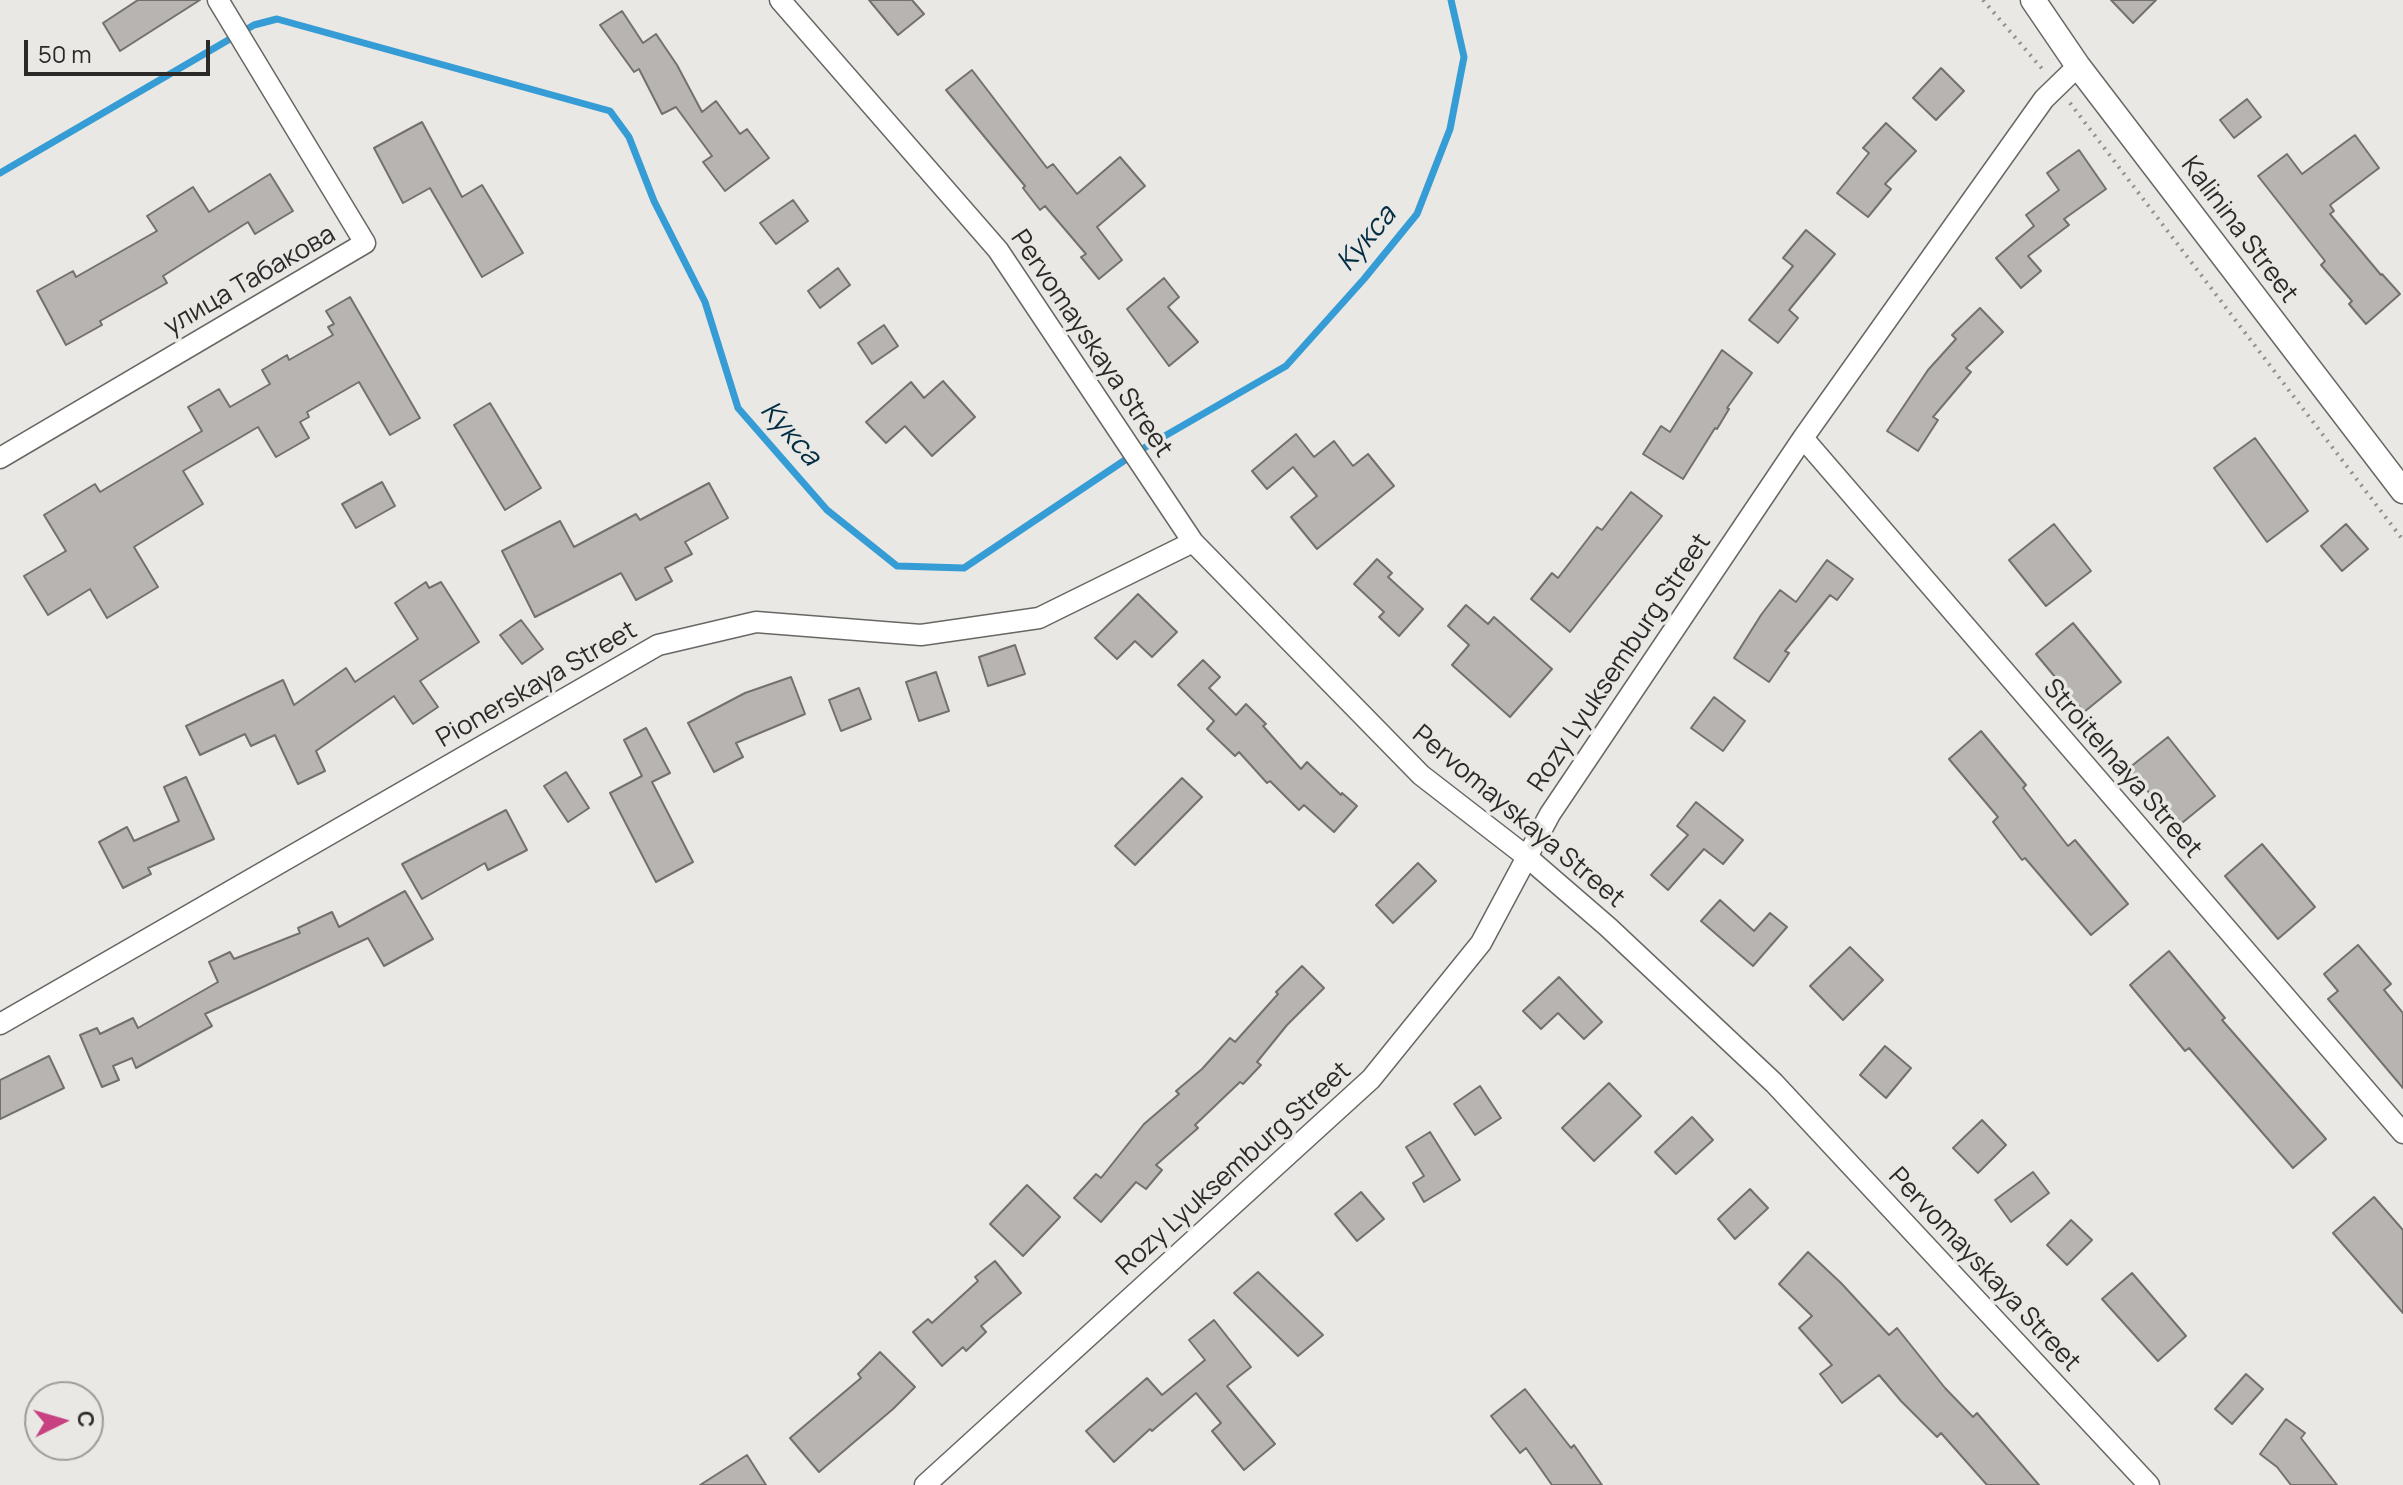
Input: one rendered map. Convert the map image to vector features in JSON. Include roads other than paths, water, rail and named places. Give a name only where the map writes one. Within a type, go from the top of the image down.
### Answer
[{"type":"street","name":"улица Табакова","points":[[0,458],[365,243],[218,0]]},
{"type":"street","name":"Pervomayskaya Street","points":[[780,0],[998,250],[1193,542],[1421,775],[1527,857],[1608,927],[1774,1083],[2149,1485]]},
{"type":"street","name":"Kalinina Street","points":[[2033,0],[2078,66],[2403,491]]},
{"type":"street","name":"Rozy Lyuksemburg Street","points":[[925,1485],[1371,1079],[1481,943],[1550,814],[1803,438],[2044,99],[2078,66]]},
{"type":"street","name":"Stroitelnaya Street","points":[[1803,438],[2403,1133]]},
{"type":"street","name":"Pionerskaya Street","points":[[0,1024],[658,645],[756,622],[921,635],[1039,618],[1193,542]]},
{"type":"waterway","name":"Кукса","points":[[0,173],[254,25],[277,19],[610,111],[629,137],[654,201],[705,302],[738,408],[827,510],[897,566],[964,568],[1137,452],[1286,366],[1364,279],[1417,214],[1450,129],[1464,57],[1451,0]]}]
